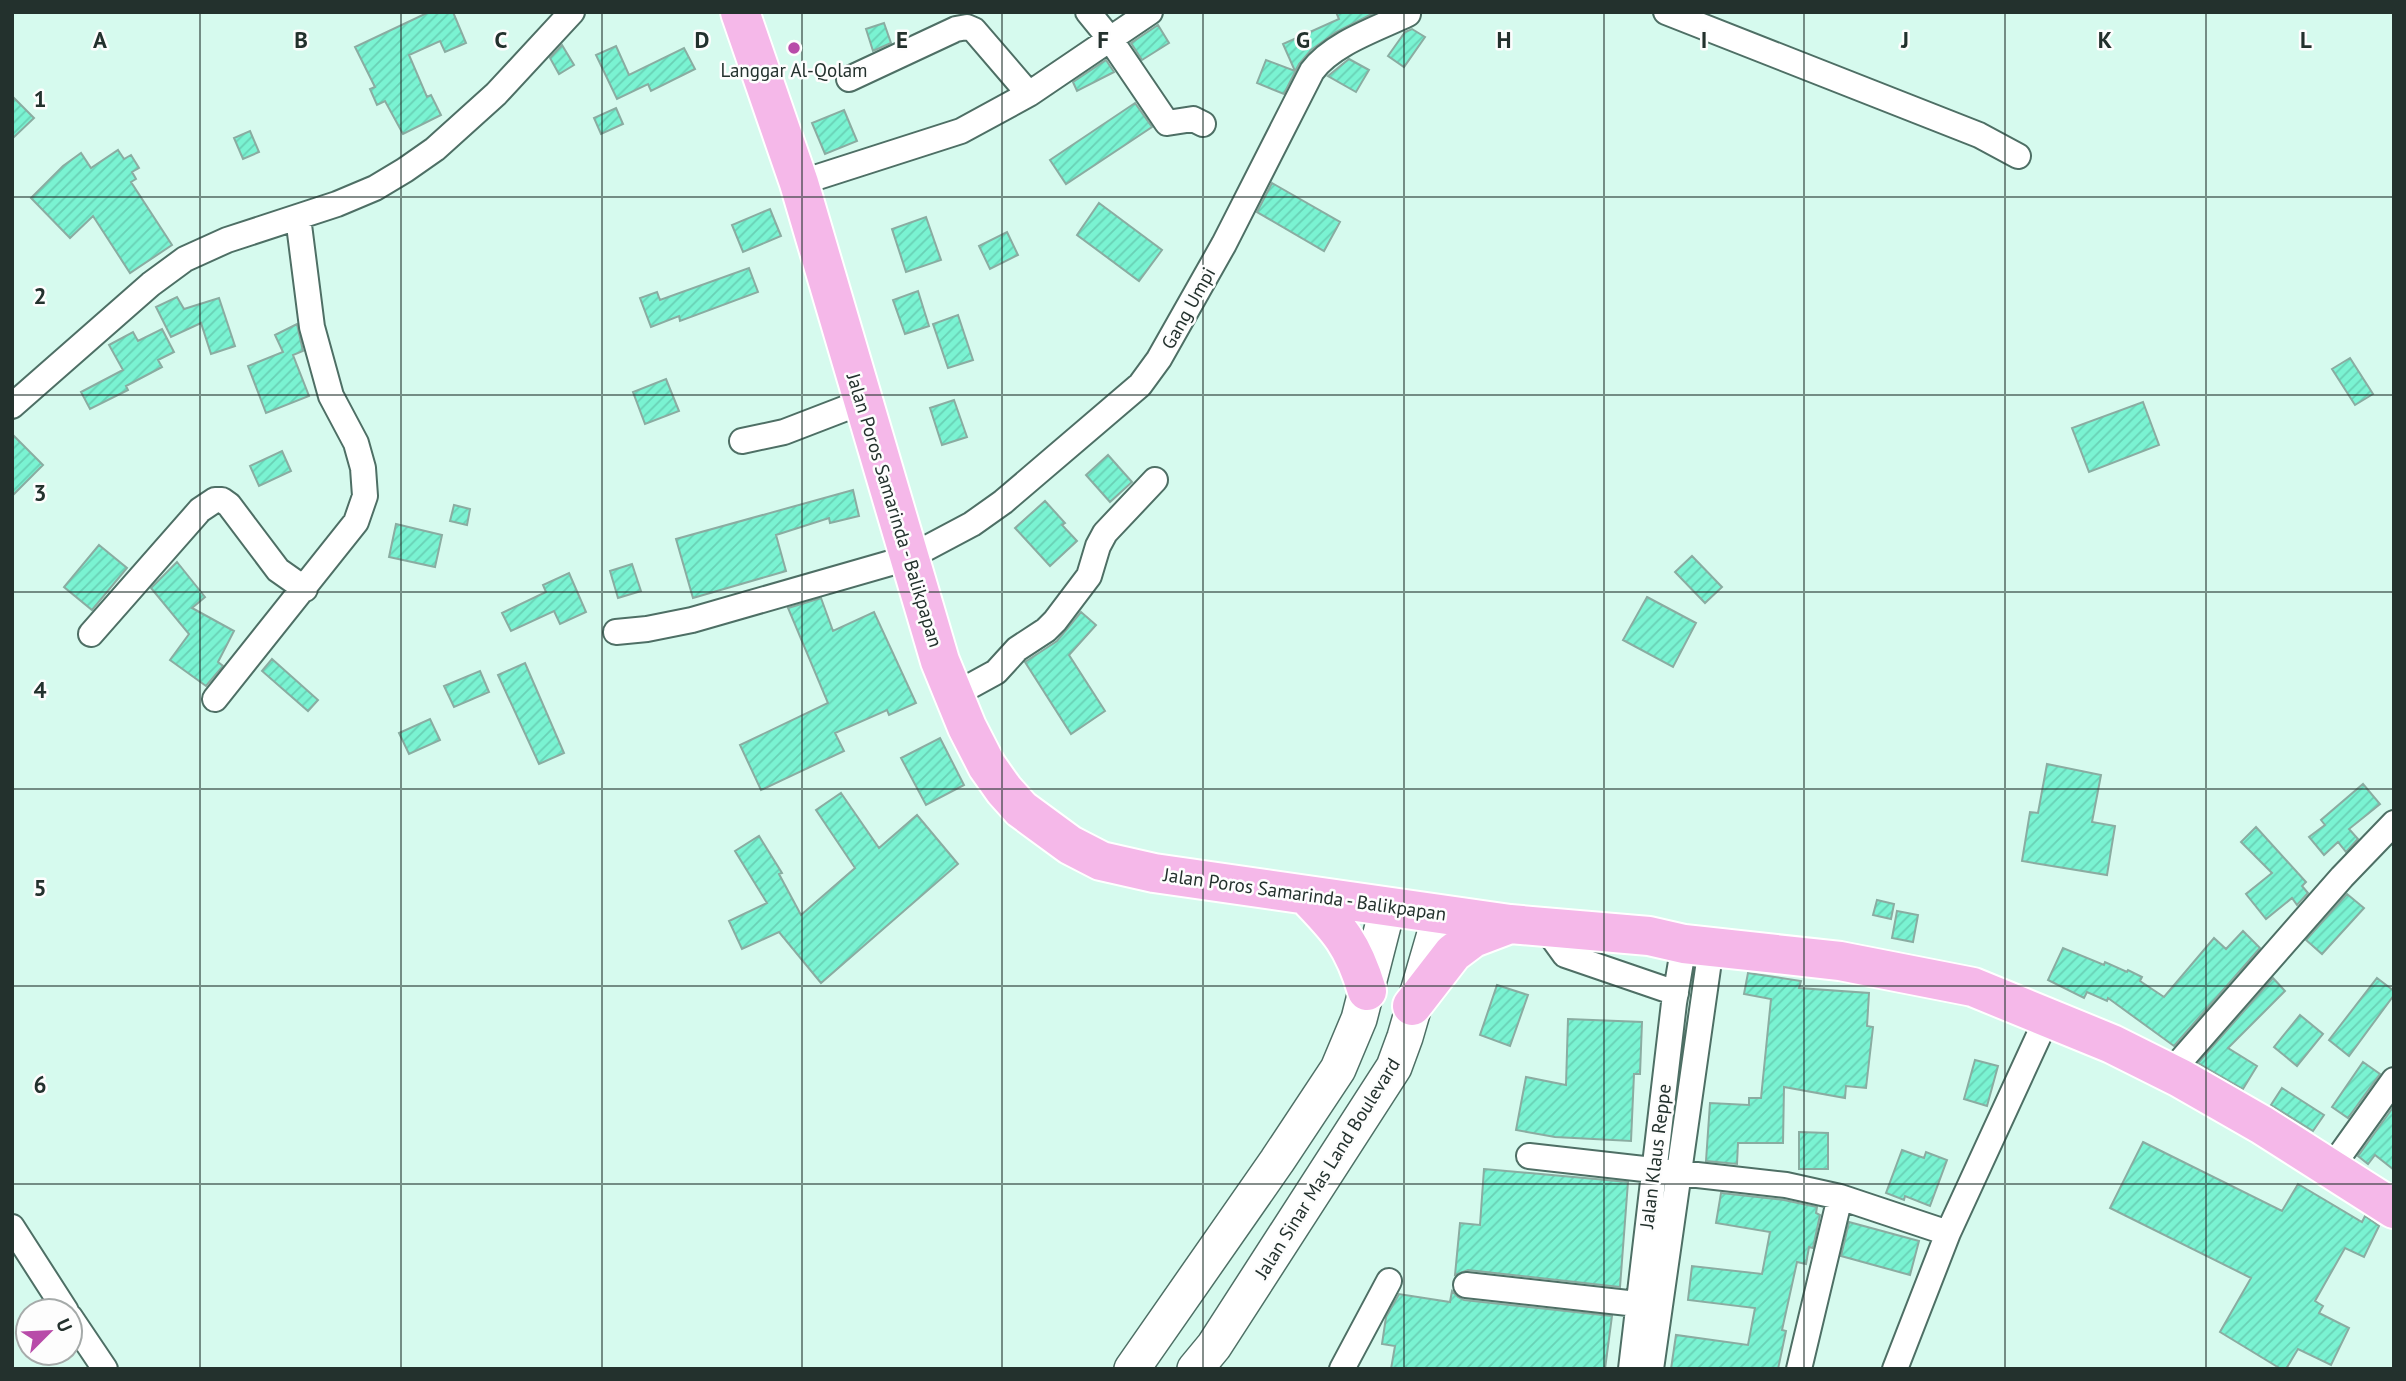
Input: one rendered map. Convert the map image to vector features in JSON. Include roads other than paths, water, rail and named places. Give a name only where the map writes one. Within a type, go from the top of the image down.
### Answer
[{"type":"highway","name":"Jalan Poros Samarinda - Balikpapan","points":[[740,12],[799,183],[940,661],[976,745],[1004,790],[1021,809],[1070,845],[1101,861],[1154,873],[1527,925],[1649,936],[1697,945],[1840,961],[1973,987],[2112,1044],[2171,1073],[2262,1125],[2394,1209]]},
{"type":"highway","points":[[1306,895],[1342,933],[1359,964],[1367,991]]},
{"type":"highway","points":[[1412,1006],[1452,953],[1473,938],[1527,925]]},
{"type":"street","points":[[14,398],[185,259],[227,240],[376,188],[435,149],[496,94],[572,12]]},
{"type":"street","points":[[1088,12],[1110,39],[1167,123],[1192,119],[1203,124]]},
{"type":"street","points":[[799,183],[961,131],[1029,94],[1150,12]]},
{"type":"street","points":[[1666,12],[1979,135],[2018,156]]},
{"type":"street","name":"Gang Umpi","points":[[616,632],[692,620],[908,558],[972,524],[1003,502],[1140,385],[1159,359],[1224,244],[1312,71],[1321,60],[1334,50],[1408,14]]},
{"type":"street","points":[[849,79],[956,29],[967,27],[974,30],[1029,94]]},
{"type":"street","points":[[215,699],[356,522],[365,496],[363,468],[356,443],[331,396],[312,327],[298,217]]},
{"type":"street","points":[[741,441],[775,435],[862,402]]},
{"type":"street","points":[[954,695],[996,672],[1017,649],[1046,631],[1089,576],[1105,533],[1155,480]]},
{"type":"street","points":[[91,634],[200,510],[215,499],[229,505],[257,546],[278,570],[304,589]]},
{"type":"street","points":[[2171,1073],[2342,877],[2394,823]]},
{"type":"street","points":[[1132,1369],[1338,1069],[1367,991],[1388,906]]},
{"type":"street","name":"Jalan Sinar Mas Land Boulevard","points":[[1195,1369],[1214,1346],[1394,1067],[1441,913]]},
{"type":"street","points":[[1527,925],[1565,955],[1702,1007]]},
{"type":"street","name":"Jalan Klaus Reppe","points":[[1651,1369],[1648,1304],[1654,1168],[1675,998],[1697,945]]},
{"type":"street","name":"Jalan Klaus Reppe","points":[[1631,1369],[1678,1171],[1702,1007],[1697,945]]},
{"type":"street","points":[[1895,1369],[1948,1233],[2047,1017]]},
{"type":"street","points":[[1347,1050],[1394,1067]]},
{"type":"street","points":[[2331,1168],[2394,1080]]},
{"type":"street","points":[[1529,1156],[1786,1185],[1840,1197],[1948,1233]]},
{"type":"street","points":[[1800,1369],[1840,1197]]},
{"type":"street","points":[[12,1227],[57,1297]]},
{"type":"street","points":[[1342,1369],[1389,1281]]},
{"type":"street","points":[[1466,1285],[1648,1304]]},
{"type":"street","points":[[84,1338],[105,1369]]},
{"type":"place","name":"Langgar Al-Qolam","points":[[794,48]]}]
